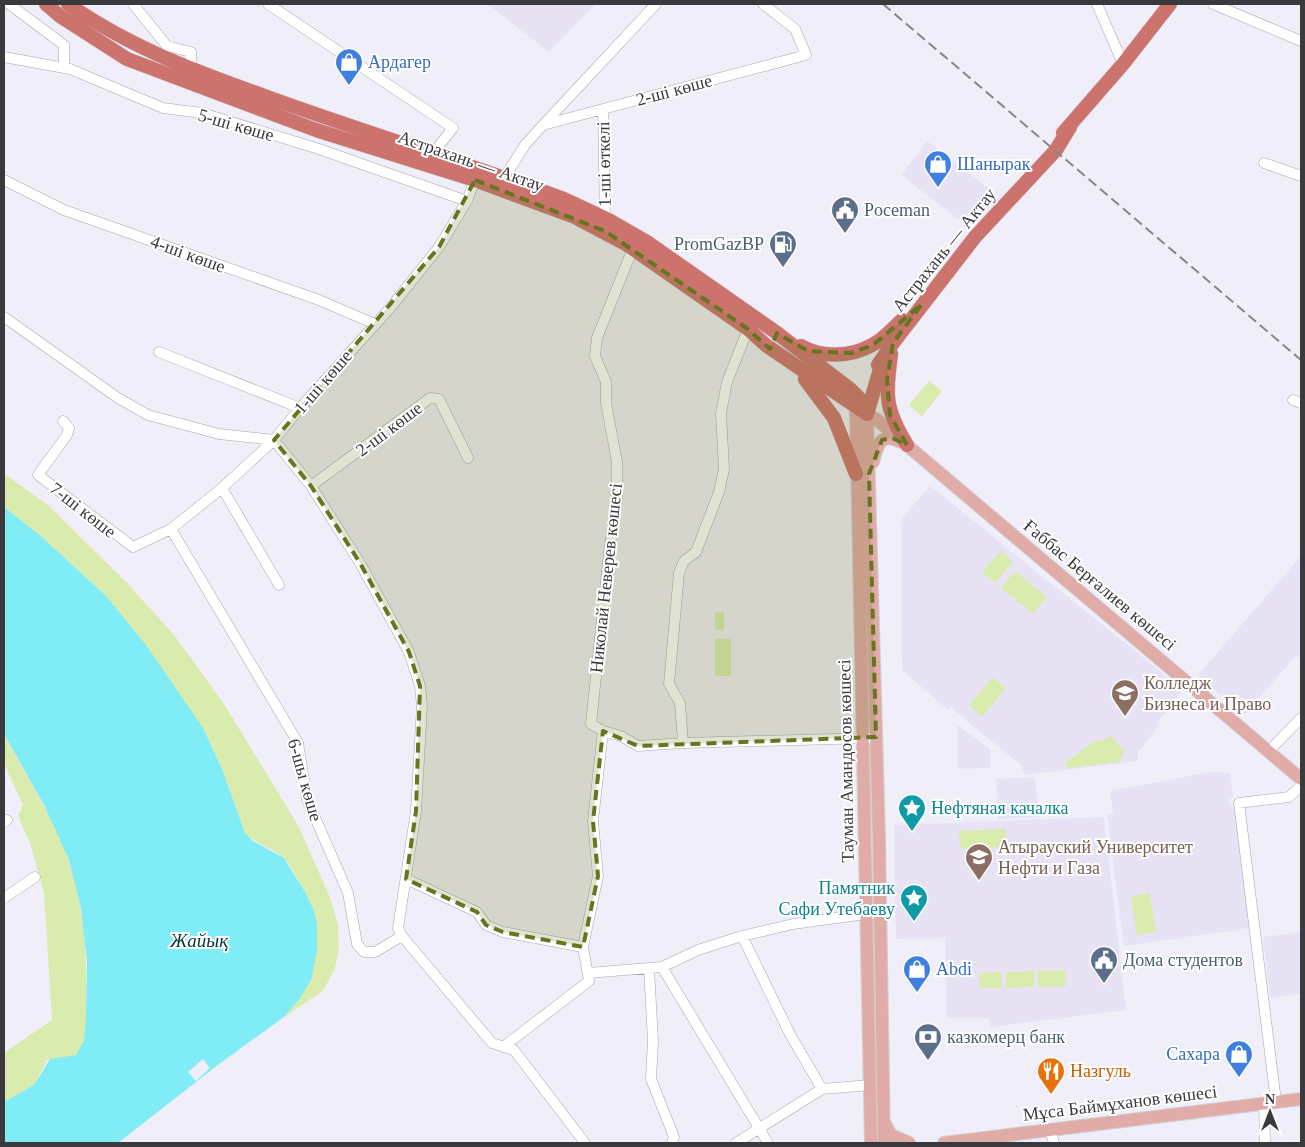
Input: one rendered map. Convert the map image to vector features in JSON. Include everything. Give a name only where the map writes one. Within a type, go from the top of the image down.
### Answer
[{"type":"highway","name":"Астрахань — Актау","points":[[46,4],[60,16],[127,59],[288,120],[477,174],[575,217],[632,248],[748,328],[767,346],[865,409]]},
{"type":"highway","name":"Астрахань — Актау","points":[[68,4],[101,27],[138,47],[428,159]]},
{"type":"highway","name":"Астрахань — Актау","points":[[865,409],[882,359],[892,343],[975,237],[1037,168],[1056,150],[1070,127],[1170,4]]},
{"type":"highway","name":"Астрахань — Актау","points":[[477,174],[504,178],[564,199],[605,218],[646,242],[777,333],[865,409]]},
{"type":"highway","points":[[863,474],[820,397],[803,377],[767,346],[777,333],[808,351],[838,354],[851,353],[873,345],[922,304]]},
{"type":"highway","points":[[892,343],[888,380],[888,404],[896,427],[907,445]]},
{"type":"main road","name":"Ғаббас Берғалиев көшесі","points":[[865,409],[1301,779]]},
{"type":"main road","name":"Тауман Амандосов көшесі","points":[[865,409],[863,474],[870,738],[880,912],[884,1143]]},
{"type":"main road","points":[[863,474],[878,444],[882,440],[892,438],[907,445]]},
{"type":"main road","name":"Тауман Амандосов көшесі","points":[[870,738],[867,913],[871,1143]]},
{"type":"main road","name":"Мұса Баймұханов көшесі","points":[[944,1143],[1301,1099]]},
{"type":"main road","points":[[884,1119],[891,1135],[909,1143]]},
{"type":"main road","points":[[864,1143],[871,1124]]},
{"type":"street","points":[[9,4],[64,45],[64,68]]},
{"type":"street","points":[[133,4],[156,35],[167,46],[191,52],[191,68]]},
{"type":"street","points":[[268,4],[453,128],[428,159]]},
{"type":"street","points":[[504,178],[525,145],[656,4]]},
{"type":"street","name":"2-ші көше","points":[[543,125],[806,55],[795,28],[763,4]]},
{"type":"street","points":[[1097,4],[1123,64]]},
{"type":"street","points":[[1102,14],[1108,4]]},
{"type":"street","points":[[1212,4],[1301,41]]},
{"type":"street","name":"5-шi көше","points":[[4,57],[64,68],[162,108],[202,113],[310,146],[467,201]]},
{"type":"street","name":"1-ші өткелі","points":[[603,110],[605,218]]},
{"type":"street","points":[[1264,164],[1301,176]]},
{"type":"street","name":"1-ші көше","points":[[133,547],[171,528],[222,488],[274,440],[300,408],[391,307],[439,247],[467,201],[477,174]]},
{"type":"street","name":"4-шi көше","points":[[4,180],[64,210],[319,300],[375,324]]},
{"type":"street","name":"Николай Неверев көшесі","points":[[603,731],[591,724],[609,552],[617,500],[617,462],[606,403],[606,382],[595,356],[597,338],[632,248]]},
{"type":"street","points":[[4,317],[118,398],[148,415],[220,434],[274,440],[311,486],[360,564],[409,652],[420,686],[422,706],[416,811],[398,928],[402,936],[492,1043],[514,1050],[585,1143]]},
{"type":"street","points":[[682,743],[680,703],[668,684],[679,573],[684,560],[696,552],[718,492],[724,469],[721,413],[727,382],[748,328]]},
{"type":"street","points":[[160,352],[300,408]]},
{"type":"street","name":"2-ші көше","points":[[311,486],[430,398],[439,399],[468,458]]},
{"type":"street","name":"7-шi көше","points":[[63,422],[69,428],[67,434],[38,475],[133,547]]},
{"type":"street","points":[[222,488],[279,585]]},
{"type":"street","name":"6-шы көше","points":[[171,528],[298,743],[306,799],[348,893],[357,944],[364,952],[375,952],[402,936]]},
{"type":"street","points":[[1269,751],[1301,718]]},
{"type":"street","points":[[503,1047],[588,984],[590,979],[583,948],[598,876],[593,821],[603,731],[621,736],[638,746],[870,738]]},
{"type":"street","points":[[1265,1143],[1270,1102],[1239,803],[1289,797],[1301,786]]},
{"type":"street","points":[[4,898],[35,877]]},
{"type":"street","points":[[406,879],[477,912],[486,925],[503,932],[583,948]]},
{"type":"street","points":[[588,973],[662,967],[698,950],[742,936],[793,924],[880,912]]},
{"type":"street","points":[[742,936],[791,1036],[822,1088]]},
{"type":"street","points":[[662,967],[768,1143]]},
{"type":"street","points":[[649,969],[653,1041],[651,1080],[674,1137],[672,1143]]},
{"type":"street","points":[[736,1143],[822,1088],[871,1085]]},
{"type":"street","points":[[1050,1130],[1054,1143]]},
{"type":"highlighted area","points":[[475,180],[605,231],[748,329],[770,349],[777,333],[808,351],[851,353],[873,345],[922,304],[893,343],[887,380],[890,415],[907,445],[892,438],[882,440],[869,474],[876,737],[638,746],[603,731],[593,821],[598,876],[583,947],[503,932],[486,925],[477,912],[406,879],[416,811],[420,686],[409,652],[360,563],[311,486],[274,440],[439,247]]},
{"type":"shaded area","points":[[487,4],[596,4],[549,52]]},
{"type":"shaded area","points":[[927,141],[996,194],[970,228],[901,175]]},
{"type":"shaded area","points":[[930,486],[1160,671],[1182,692],[1158,722],[1160,724],[1138,752],[1138,761],[1025,775],[1020,764],[951,708],[948,710],[902,670],[901,519]]},
{"type":"shaded area","points":[[1301,556],[1301,655],[1299,658],[1296,656],[1244,715],[1198,675]]},
{"type":"shaded area","points":[[957,725],[990,749],[990,768],[958,769]]},
{"type":"shaded area","points":[[1210,772],[1230,773],[1233,797],[1229,800],[1230,805],[1235,808],[1252,928],[1124,946],[1107,816],[1113,813],[1110,791]]},
{"type":"shaded area","points":[[1035,777],[1039,817],[998,819],[996,779]]},
{"type":"shaded area","points":[[1104,817],[1126,1010],[990,1027],[989,1018],[947,1018],[945,938],[896,939],[894,825]]},
{"type":"shaded area","points":[[1301,932],[1301,994],[1270,998],[1263,937]]},
{"type":"green space","points":[[929,381],[942,391],[922,416],[909,405]]},
{"type":"green space","points":[[4,474],[47,504],[127,583],[174,635],[224,704],[299,827],[331,900],[338,925],[339,949],[335,968],[323,991],[284,1017],[296,1002],[305,986],[315,953],[316,936],[309,902],[291,867],[284,858],[245,833],[222,769],[203,728],[106,596],[42,537],[4,507]]},
{"type":"green space","points":[[1001,551],[1013,562],[995,583],[982,572]]},
{"type":"green space","points":[[1015,571],[1047,597],[1033,614],[1001,588]]},
{"type":"green space","points":[[715,612],[724,612],[724,630],[715,630]]},
{"type":"green space","points":[[715,639],[731,639],[731,676],[715,676]]},
{"type":"green space","points":[[993,677],[1006,688],[982,717],[969,705]]},
{"type":"green space","points":[[4,734],[62,843],[74,877],[84,930],[86,1022],[85,1037],[81,1050],[77,1054],[70,1057],[47,1060],[34,1085],[4,1102],[4,1053],[52,1020],[44,893],[30,843],[18,816],[23,805],[4,763]]},
{"type":"green space","points":[[1111,736],[1125,751],[1119,762],[1069,768],[1065,763],[1096,740],[1099,742]]},
{"type":"green space","points":[[1006,829],[1006,847],[960,849],[959,831]]},
{"type":"green space","points":[[1150,893],[1156,932],[1137,935],[1131,896]]},
{"type":"green space","points":[[1065,970],[1066,986],[1038,987],[1037,971]]},
{"type":"green space","points":[[1034,971],[1034,987],[1006,988],[1006,972]]},
{"type":"green space","points":[[1001,972],[1002,988],[980,988],[979,973]]},
{"type":"water","name":"Жайық","points":[[4,507],[42,537],[106,596],[146,645],[203,728],[222,769],[245,833],[253,841],[284,858],[305,892],[314,911],[317,923],[317,951],[311,980],[300,998],[284,1017],[219,1064],[118,1143],[4,1143],[4,1102],[34,1085],[50,1059],[76,1055],[84,1041],[87,962],[81,908],[69,860],[44,805],[4,734]]},
{"type":"pier","points":[[203,1059],[210,1068],[196,1081],[188,1072]]},
{"type":"railway","points":[[883,4],[1301,360]]},
{"type":"place","name":"Ардагер","points":[[349,86]]},
{"type":"place","name":"Шанырак","points":[[938,188]]},
{"type":"place","name":"Poceman","points":[[845,234]]},
{"type":"place","name":"PromGazBP","points":[[783,268]]},
{"type":"place","name":"Колледж Бизнеса и Право","points":[[1125,717]]},
{"type":"place","name":"Нефтяная качалка","points":[[912,832]]},
{"type":"place","name":"Атырауский Университет Нефти и Газа","points":[[979,881]]},
{"type":"place","name":"Памятник Сафи Утебаеву","points":[[914,922]]},
{"type":"place","name":"Дома студентов","points":[[1104,984]]},
{"type":"place","name":"Abdi","points":[[917,993]]},
{"type":"place","name":"казкомерц банк","points":[[928,1061]]},
{"type":"place","name":"Сахара","points":[[1239,1078]]},
{"type":"place","name":"Назгуль","points":[[1051,1095]]}]
